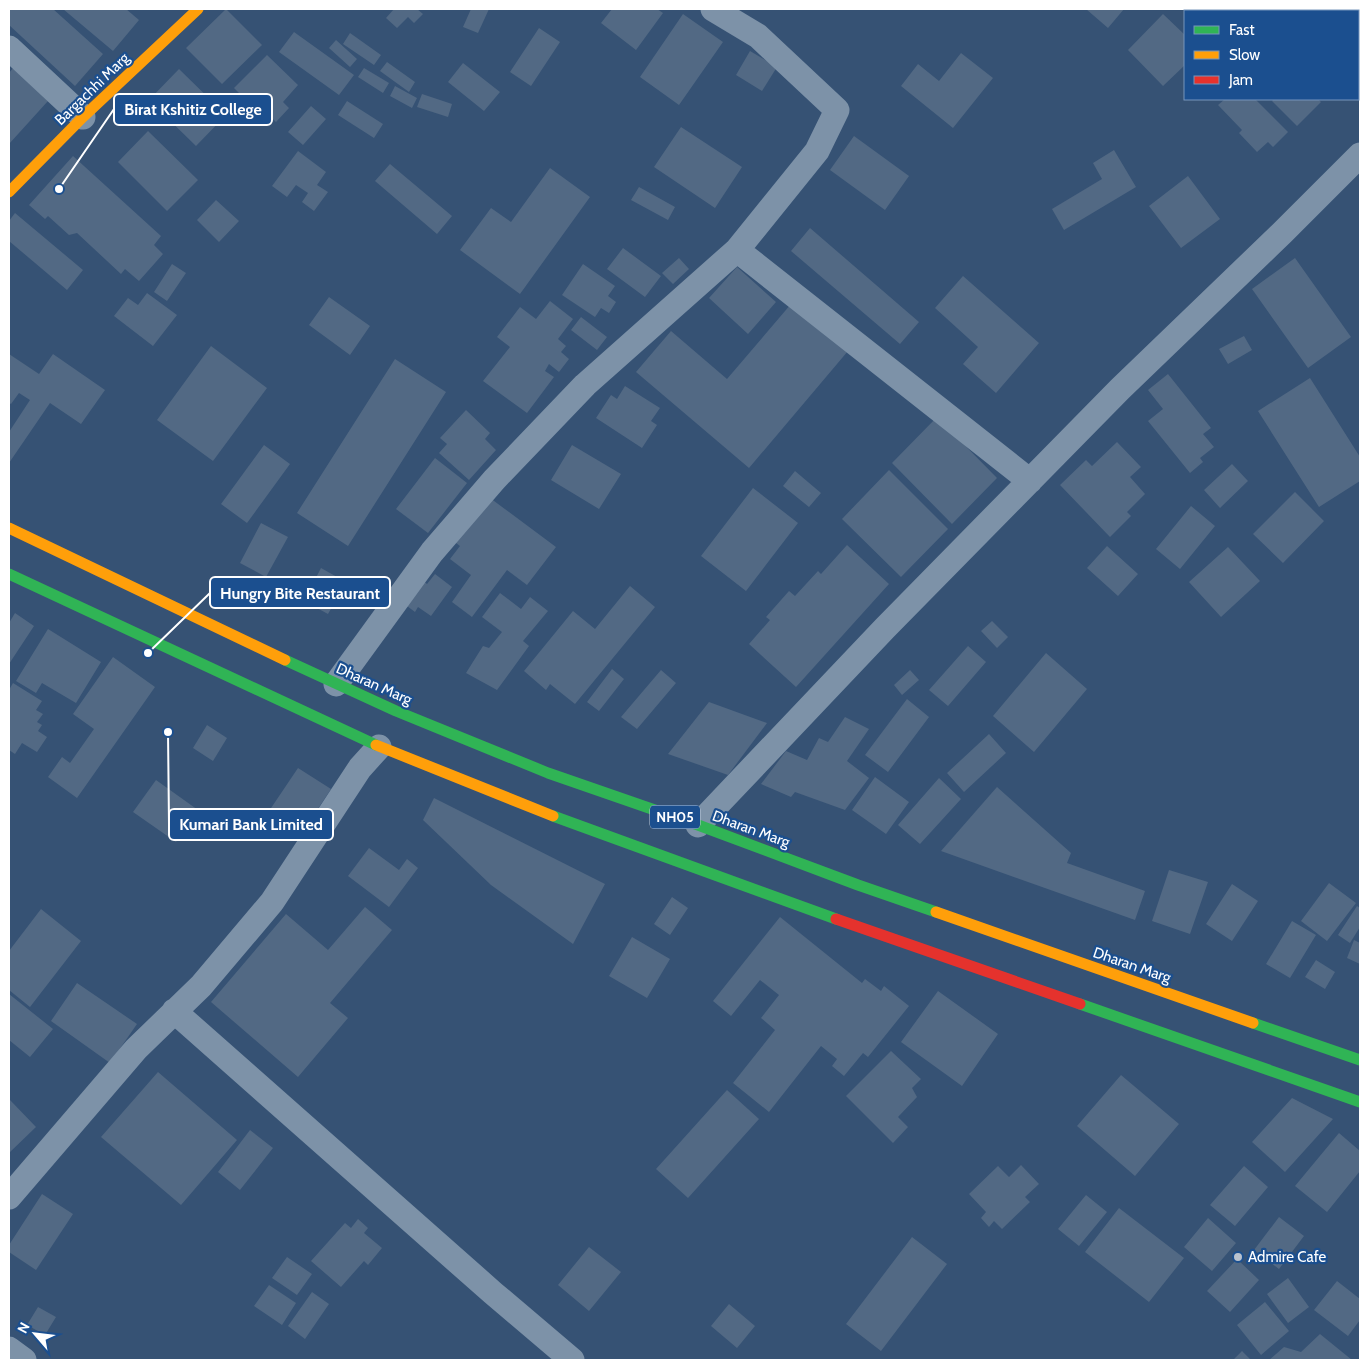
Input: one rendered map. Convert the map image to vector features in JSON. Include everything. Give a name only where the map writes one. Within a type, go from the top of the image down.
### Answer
[{"type":"main road","name":"Bargachhi Marg","points":[[9,192],[84,117],[198,9]]},
{"type":"main road","name":"Dharan Marg","points":[[9,528],[396,712],[548,773],[698,825],[858,885],[1360,1060]]},
{"type":"main road","name":"NH05","points":[[9,574],[379,747],[532,809],[842,921],[1360,1102]]},
{"type":"street","points":[[336,684],[432,552],[494,480],[586,385],[737,250],[818,151],[837,110],[758,36],[714,9]]},
{"type":"street","points":[[9,48],[84,117]]},
{"type":"street","points":[[698,825],[871,642],[1120,389],[1360,155]]},
{"type":"street","points":[[737,250],[1030,481]]},
{"type":"street","points":[[9,1197],[136,1049],[201,986],[272,902],[360,768],[379,747]]},
{"type":"street","points":[[174,1011],[493,1293],[572,1360]]},
{"type":"street","points":[[9,1349],[24,1360]]},
{"type":"building","points":[[9,9],[53,9],[103,54],[75,86],[9,25]]},
{"type":"building","points":[[63,9],[126,9],[139,20],[113,51]]},
{"type":"building","points":[[226,9],[262,45],[222,84],[186,48]]},
{"type":"building","points":[[394,9],[417,9],[423,14],[414,23],[408,17],[397,28],[386,18]]},
{"type":"building","points":[[471,9],[489,9],[478,33],[463,27]]},
{"type":"building","points":[[612,9],[657,9],[663,13],[636,50],[601,23]]},
{"type":"building","points":[[1086,9],[1124,9],[1108,28]]},
{"type":"building","points":[[1306,9],[1308,10],[1281,10]]},
{"type":"building","points":[[683,14],[723,42],[679,105],[640,77]]},
{"type":"building","points":[[1163,14],[1184,34],[1184,66],[1163,86],[1128,50]]},
{"type":"building","points":[[539,28],[560,42],[531,86],[510,72]]},
{"type":"building","points":[[1359,30],[1360,30],[1359,78]]},
{"type":"building","points":[[294,32],[354,75],[339,95],[279,52]]},
{"type":"building","points":[[350,33],[381,55],[374,65],[343,44]]},
{"type":"building","points":[[336,40],[357,59],[350,67],[329,48]]},
{"type":"building","points":[[750,51],[777,67],[762,91],[736,75]]},
{"type":"building","points":[[961,53],[993,78],[953,128],[901,86],[918,64],[939,81]]},
{"type":"building","points":[[267,55],[298,85],[283,102],[289,108],[276,122],[266,112],[262,116],[234,88]]},
{"type":"building","points":[[387,62],[415,82],[409,92],[380,71]]},
{"type":"building","points":[[463,63],[500,92],[484,111],[448,82]]},
{"type":"building","points":[[13,68],[48,101],[9,144],[9,73]]},
{"type":"building","points":[[364,68],[389,83],[383,93],[358,77]]},
{"type":"building","points":[[179,69],[226,115],[196,146],[149,100]]},
{"type":"building","points":[[395,86],[417,98],[412,108],[390,96]]},
{"type":"building","points":[[422,94],[452,104],[448,117],[417,107]]},
{"type":"building","points":[[1224,100],[1256,100],[1288,132],[1273,147],[1268,142],[1257,152],[1239,133],[1242,130],[1218,105]]},
{"type":"building","points":[[1319,100],[1321,102],[1297,126],[1272,101]]},
{"type":"building","points":[[347,101],[383,124],[374,138],[338,115]]},
{"type":"building","points":[[311,106],[326,119],[303,145],[288,132]]},
{"type":"building","points":[[681,127],[742,167],[715,208],[654,167]]},
{"type":"building","points":[[148,131],[198,180],[167,211],[118,162]]},
{"type":"building","points":[[854,136],[909,176],[885,210],[830,170]]},
{"type":"building","points":[[1114,150],[1136,187],[1064,230],[1052,209],[1102,179],[1093,163]]},
{"type":"building","points":[[298,151],[326,172],[317,185],[328,192],[314,211],[302,202],[308,193],[296,185],[287,197],[272,186]]},
{"type":"building","points":[[73,156],[161,236],[154,245],[163,254],[139,281],[125,269],[121,274],[77,233],[69,235],[48,216],[45,219],[29,205]]},
{"type":"building","points":[[390,164],[452,216],[437,234],[375,181]]},
{"type":"building","points":[[550,168],[590,197],[520,294],[460,250],[491,208],[511,222]]},
{"type":"building","points":[[1188,176],[1220,219],[1181,248],[1149,206]]},
{"type":"building","points":[[639,187],[675,207],[668,220],[631,200]]},
{"type":"building","points":[[216,200],[239,221],[219,242],[197,220]]},
{"type":"building","points":[[15,213],[83,270],[67,290],[9,241],[9,221]]},
{"type":"building","points":[[810,228],[919,322],[900,344],[791,251]]},
{"type":"building","points":[[623,248],[661,276],[645,297],[607,269]]},
{"type":"building","points":[[679,258],[689,269],[673,284],[662,273]]},
{"type":"building","points":[[1295,258],[1351,337],[1308,368],[1252,289]]},
{"type":"building","points":[[172,264],[186,273],[167,301],[154,292]]},
{"type":"building","points":[[583,264],[615,286],[608,296],[616,302],[609,313],[601,308],[595,317],[562,295]]},
{"type":"building","points":[[737,267],[776,302],[748,334],[709,298]]},
{"type":"building","points":[[963,276],[1039,343],[996,393],[963,364],[978,347],[935,308]]},
{"type":"building","points":[[147,293],[177,315],[153,346],[114,316],[128,298],[138,305]]},
{"type":"building","points":[[329,297],[370,326],[350,355],[309,325]]},
{"type":"building","points":[[550,301],[573,319],[558,339],[566,346],[561,352],[569,359],[559,372],[549,364],[545,371],[554,377],[527,413],[483,381],[510,347],[497,337],[520,307],[536,319]]},
{"type":"building","points":[[791,304],[848,351],[749,468],[636,372],[671,331],[727,379]]},
{"type":"building","points":[[581,317],[607,337],[597,350],[571,330]]},
{"type":"building","points":[[1244,336],[1252,350],[1228,364],[1219,349]]},
{"type":"building","points":[[211,346],[267,388],[213,461],[157,420]]},
{"type":"building","points":[[9,354],[39,374],[53,354],[105,390],[81,424],[50,403],[9,463],[9,432],[30,400],[19,393],[11,404],[9,403]]},
{"type":"building","points":[[395,359],[446,392],[348,546],[297,513]]},
{"type":"building","points":[[1168,374],[1211,428],[1203,434],[1214,447],[1200,458],[1203,462],[1190,473],[1148,421],[1163,409],[1148,390]]},
{"type":"building","points":[[1310,378],[1360,457],[1360,481],[1319,507],[1258,411]]},
{"type":"building","points":[[625,386],[660,408],[651,421],[657,425],[642,448],[596,418],[611,395],[617,399]]},
{"type":"building","points":[[466,410],[490,433],[485,439],[496,450],[469,480],[439,453],[447,444],[440,438]]},
{"type":"building","points":[[937,417],[997,478],[952,524],[892,463]]},
{"type":"building","points":[[1117,442],[1141,467],[1130,477],[1145,494],[1127,512],[1131,516],[1110,537],[1060,485],[1086,460],[1092,466]]},
{"type":"building","points":[[264,445],[290,464],[247,523],[221,504]]},
{"type":"building","points":[[572,445],[621,474],[599,509],[551,480]]},
{"type":"building","points":[[435,458],[467,483],[428,533],[396,509]]},
{"type":"building","points":[[1232,464],[1248,481],[1220,508],[1204,490]]},
{"type":"building","points":[[889,470],[948,529],[901,577],[842,519]]},
{"type":"building","points":[[795,471],[821,493],[809,507],[783,486]]},
{"type":"building","points":[[753,488],[798,523],[746,591],[701,556]]},
{"type":"building","points":[[1295,492],[1324,521],[1283,563],[1253,534]]},
{"type":"building","points":[[486,495],[556,547],[527,585],[507,570],[472,617],[452,602],[471,575],[450,559],[460,546],[452,540]]},
{"type":"building","points":[[1191,506],[1215,526],[1180,569],[1156,549]]},
{"type":"building","points":[[261,523],[288,537],[266,577],[240,563]]},
{"type":"building","points":[[847,545],[889,584],[796,687],[749,644],[770,620],[766,617],[789,591],[795,596],[818,571],[821,574]]},
{"type":"building","points":[[1107,546],[1138,574],[1118,596],[1087,568]]},
{"type":"building","points":[[1228,547],[1260,581],[1221,617],[1189,582]]},
{"type":"building","points":[[321,568],[346,582],[328,614],[304,601]]},
{"type":"building","points":[[435,574],[452,587],[431,616],[418,607],[415,612],[403,603],[421,579],[427,584]]},
{"type":"building","points":[[630,586],[655,607],[575,704],[550,684],[546,690],[524,671],[573,611],[595,629]]},
{"type":"building","points":[[500,593],[521,609],[530,597],[548,611],[523,641],[529,646],[497,690],[466,673],[483,646],[489,648],[502,632],[482,617]]},
{"type":"building","points":[[15,613],[34,626],[9,664],[9,623]]},
{"type":"building","points":[[992,621],[1008,637],[997,648],[981,631]]},
{"type":"building","points":[[48,629],[101,662],[76,703],[42,683],[36,693],[16,681]]},
{"type":"building","points":[[968,646],[986,662],[948,706],[929,690]]},
{"type":"building","points":[[1046,653],[1087,689],[1034,752],[993,716]]},
{"type":"building","points":[[113,657],[155,687],[77,798],[48,777],[62,757],[70,763],[94,729],[73,714]]},
{"type":"building","points":[[612,669],[624,679],[599,711],[587,702]]},
{"type":"building","points":[[661,670],[676,683],[637,729],[621,717]]},
{"type":"building","points":[[910,670],[919,680],[902,695],[894,685]]},
{"type":"building","points":[[13,683],[42,701],[36,710],[43,714],[37,722],[42,725],[38,731],[47,737],[37,752],[22,743],[15,754],[9,750],[9,690]]},
{"type":"building","points":[[907,699],[929,717],[888,772],[865,755]]},
{"type":"building","points":[[709,702],[767,723],[728,775],[668,754]]},
{"type":"building","points":[[845,717],[869,729],[847,761],[869,778],[845,810],[795,792],[791,797],[761,784],[786,751],[807,760],[819,738],[828,742]]},
{"type":"building","points":[[207,725],[227,738],[213,761],[193,748]]},
{"type":"building","points":[[989,734],[1006,753],[964,792],[947,773]]},
{"type":"building","points":[[298,768],[331,789],[300,836],[267,814]]},
{"type":"building","points":[[875,777],[909,802],[886,834],[852,810]]},
{"type":"building","points":[[939,778],[961,799],[920,844],[898,825]]},
{"type":"building","points":[[156,780],[198,810],[176,842],[133,812]]},
{"type":"building","points":[[997,787],[1071,853],[1067,863],[1145,891],[1135,920],[941,851]]},
{"type":"building","points":[[434,798],[605,884],[573,944],[491,885],[423,820]]},
{"type":"building","points":[[369,848],[399,870],[407,859],[418,868],[389,907],[348,876]]},
{"type":"building","points":[[1169,870],[1208,882],[1190,934],[1152,921]]},
{"type":"building","points":[[1329,883],[1356,903],[1327,941],[1301,921]]},
{"type":"building","points":[[1232,884],[1258,901],[1232,941],[1206,924]]},
{"type":"building","points":[[672,897],[688,908],[670,935],[654,924]]},
{"type":"building","points":[[1357,906],[1360,908],[1360,927],[1350,943],[1338,935]]},
{"type":"building","points":[[365,907],[392,930],[330,1003],[348,1018],[298,1077],[211,1002],[286,914],[328,950]]},
{"type":"building","points":[[41,909],[81,941],[30,1007],[9,990],[9,951]]},
{"type":"building","points":[[780,917],[862,983],[865,979],[881,991],[884,986],[909,1006],[868,1057],[863,1053],[844,1076],[832,1066],[837,1059],[821,1046],[769,1112],[733,1083],[775,1030],[761,1018],[779,995],[760,980],[731,1016],[713,1001]]},
{"type":"building","points":[[1292,921],[1316,935],[1290,978],[1266,964]]},
{"type":"building","points":[[632,937],[670,959],[647,998],[609,976]]},
{"type":"building","points":[[1354,940],[1360,943],[1360,964],[1347,958]]},
{"type":"building","points":[[1316,960],[1335,972],[1325,989],[1305,977]]},
{"type":"building","points":[[77,983],[137,1024],[110,1063],[51,1021]]},
{"type":"building","points":[[938,991],[998,1034],[962,1086],[901,1042]]},
{"type":"building","points":[[9,994],[53,1029],[30,1057],[9,1040]]},
{"type":"building","points":[[891,1051],[921,1079],[912,1088],[917,1097],[898,1117],[908,1127],[893,1143],[846,1096]]},
{"type":"building","points":[[158,1072],[237,1140],[181,1205],[101,1137]]},
{"type":"building","points":[[1121,1075],[1179,1124],[1135,1176],[1077,1126]]},
{"type":"building","points":[[727,1090],[759,1119],[688,1198],[656,1169]]},
{"type":"building","points":[[1292,1098],[1333,1119],[1285,1172],[1252,1142]]},
{"type":"building","points":[[10,1100],[36,1127],[9,1153],[9,1102]]},
{"type":"building","points":[[250,1130],[273,1148],[240,1190],[218,1172]]},
{"type":"building","points":[[1339,1133],[1360,1151],[1360,1171],[1327,1212],[1295,1186]]},
{"type":"building","points":[[1021,1165],[1039,1184],[1025,1197],[1030,1202],[1002,1229],[994,1221],[989,1227],[981,1218],[986,1212],[969,1194],[998,1166],[1009,1177]]},
{"type":"building","points":[[1244,1166],[1268,1187],[1235,1226],[1210,1205]]},
{"type":"building","points":[[42,1194],[73,1214],[36,1270],[9,1252],[9,1245]]},
{"type":"building","points":[[1086,1195],[1107,1212],[1079,1246],[1058,1229]]},
{"type":"building","points":[[1119,1208],[1184,1258],[1149,1302],[1085,1252]]},
{"type":"building","points":[[1279,1217],[1304,1236],[1279,1269],[1254,1250]]},
{"type":"building","points":[[1208,1218],[1236,1243],[1212,1271],[1184,1247]]},
{"type":"building","points":[[358,1219],[368,1228],[364,1233],[382,1248],[368,1265],[364,1261],[341,1287],[311,1261],[345,1223],[351,1228]]},
{"type":"building","points":[[912,1237],[947,1264],[881,1351],[846,1324]]},
{"type":"building","points":[[589,1247],[621,1272],[589,1311],[558,1285]]},
{"type":"building","points":[[287,1257],[312,1274],[297,1295],[272,1278]]},
{"type":"building","points":[[1237,1259],[1259,1280],[1230,1312],[1207,1291]]},
{"type":"building","points":[[1288,1278],[1309,1307],[1288,1323],[1267,1294]]},
{"type":"building","points":[[1337,1281],[1360,1299],[1360,1320],[1348,1336],[1314,1310]]},
{"type":"building","points":[[269,1285],[296,1303],[282,1325],[254,1306]]},
{"type":"building","points":[[312,1292],[329,1304],[305,1339],[288,1326]]},
{"type":"building","points":[[1265,1302],[1289,1331],[1261,1355],[1237,1325]]},
{"type":"building","points":[[729,1304],[755,1326],[737,1348],[711,1326]]},
{"type":"building","points":[[38,1307],[56,1317],[45,1335],[27,1325]]},
{"type":"building","points":[[1320,1334],[1352,1360],[1269,1360],[1284,1347],[1301,1352]]},
{"type":"building","points":[[1242,1351],[1251,1360],[1233,1360]]},
{"type":"traffic: fast","points":[[9,574],[376,745]]},
{"type":"traffic: fast","points":[[285,660],[396,711],[548,773],[698,825],[936,912]]},
{"type":"traffic: fast","points":[[553,816],[836,919]]},
{"type":"traffic: fast","points":[[1080,1004],[1360,1102]]},
{"type":"traffic: fast","points":[[1253,1023],[1360,1060]]},
{"type":"traffic: slow","points":[[9,192],[83,117],[198,9]]},
{"type":"traffic: slow","points":[[9,528],[285,660]]},
{"type":"traffic: slow","points":[[376,745],[553,816]]},
{"type":"traffic: slow","points":[[936,912],[1253,1023]]},
{"type":"traffic: jam","points":[[836,919],[1080,1004]]},
{"type":"place","name":"Birat Kshitiz College","points":[[59,189]]},
{"type":"place","name":"Hungry Bite Restaurant","points":[[148,653]]},
{"type":"place","name":"Kumari Bank Limited","points":[[168,732]]},
{"type":"place","name":"Admire Cafe","points":[[1238,1257]]}]
